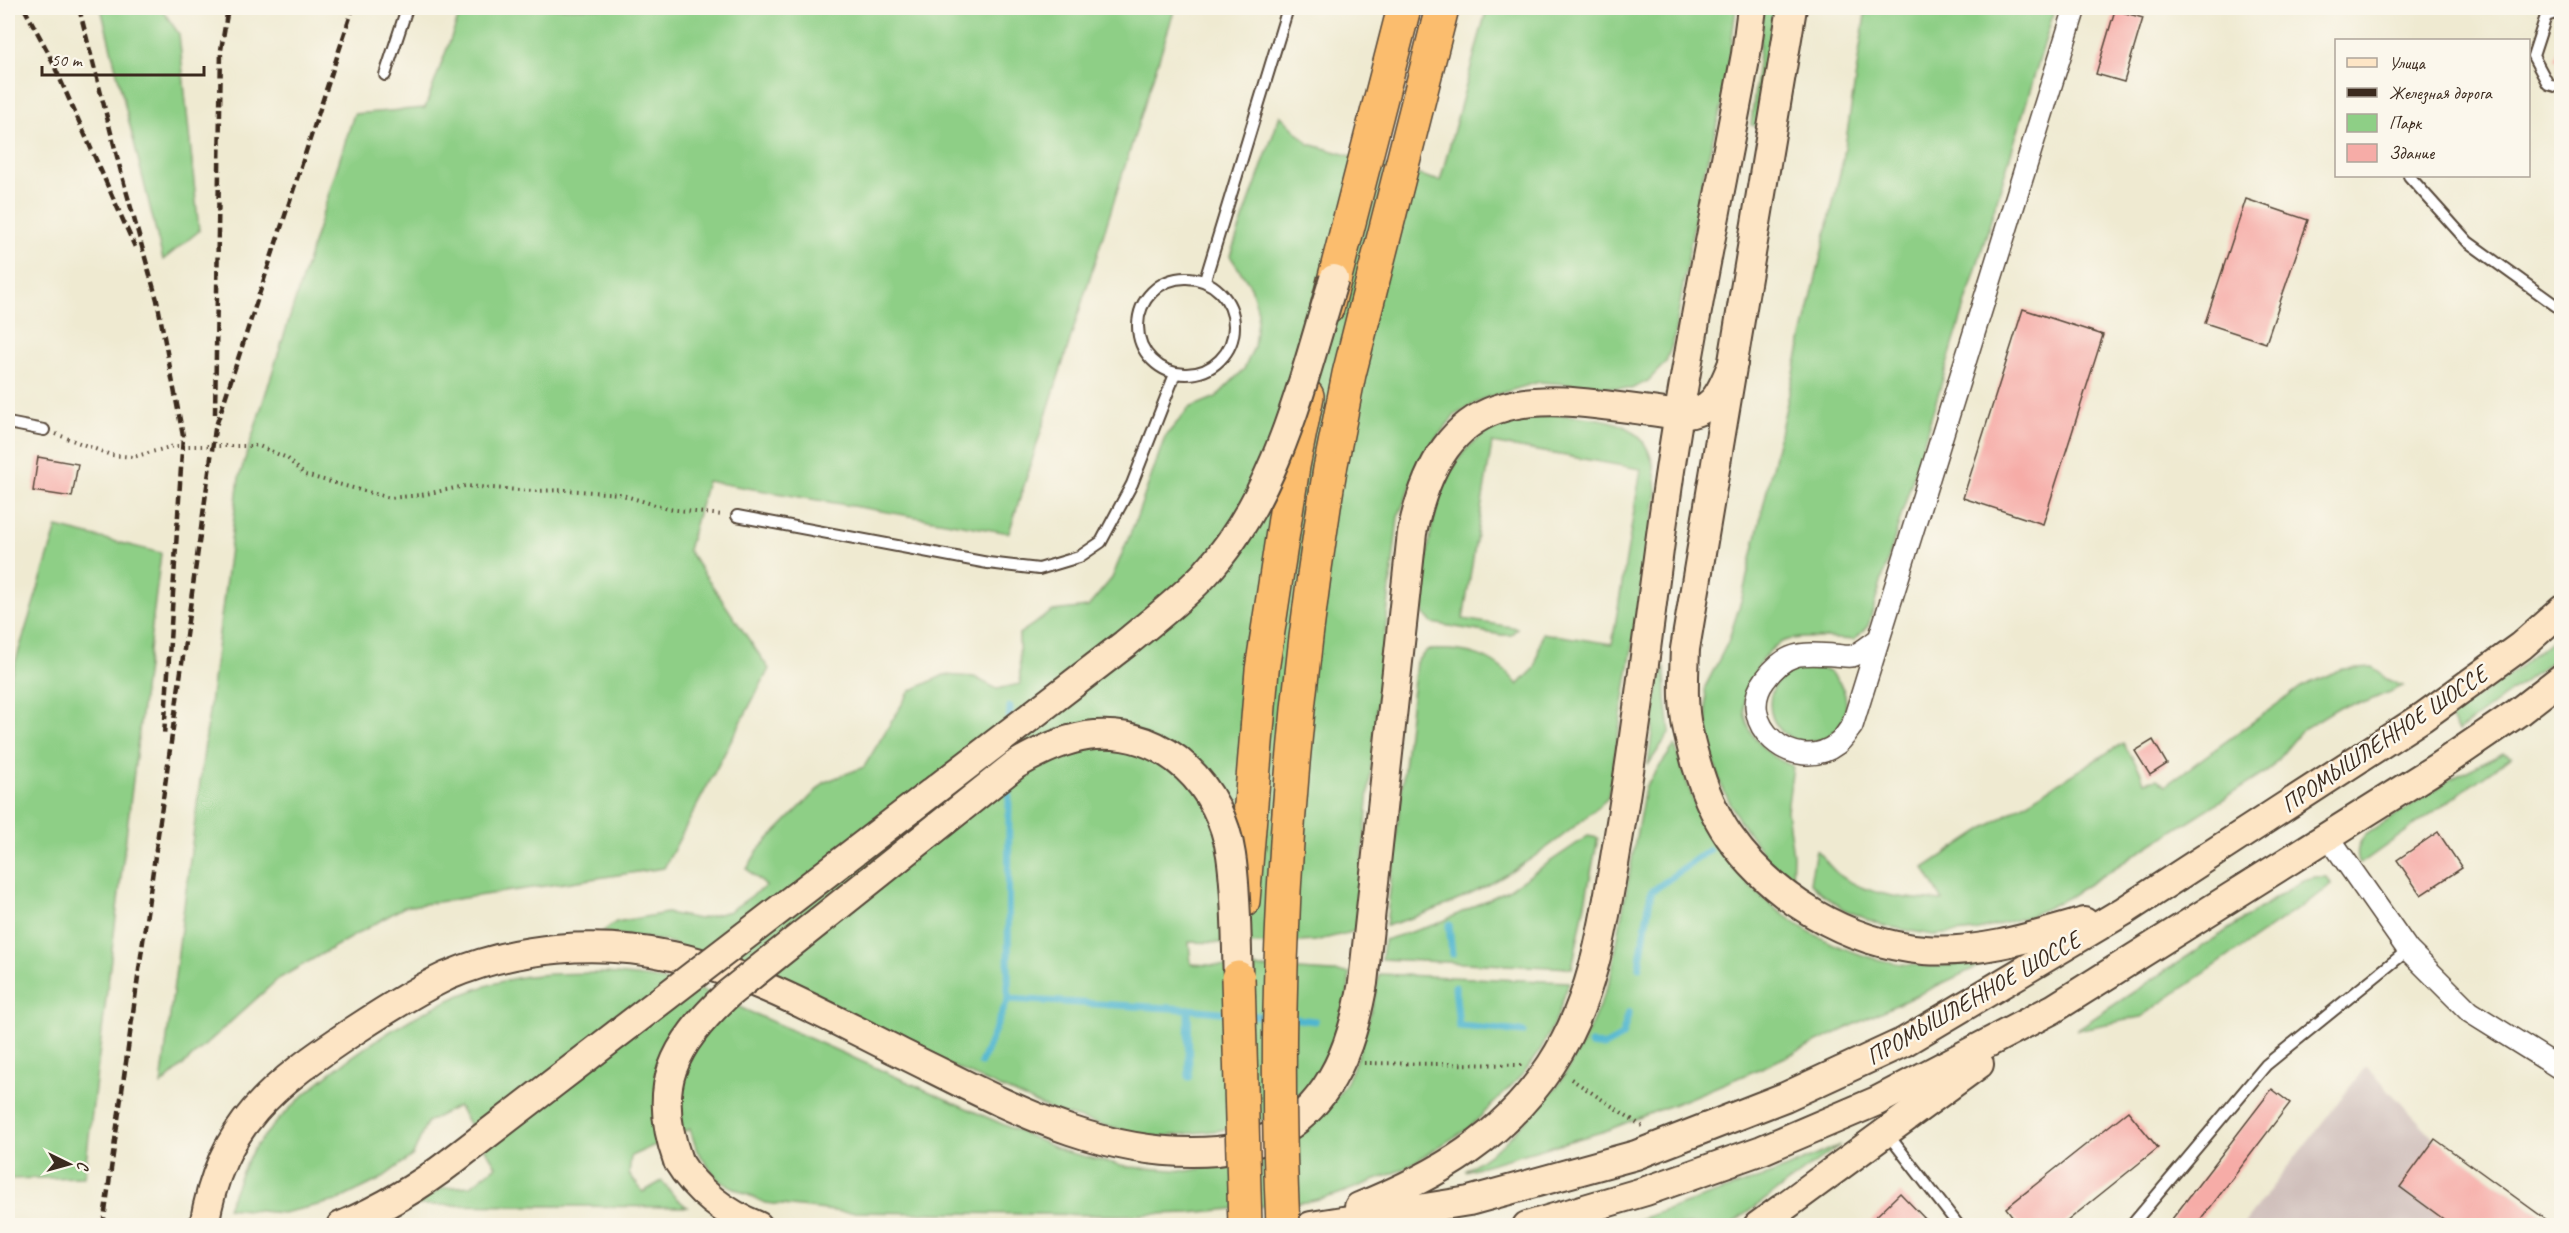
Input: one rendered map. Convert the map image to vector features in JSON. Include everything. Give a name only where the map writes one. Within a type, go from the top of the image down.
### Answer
[{"type":"highway","points":[[1245,1226],[1238,978],[1248,815],[1262,670],[1293,466],[1334,279],[1404,8]]},
{"type":"highway","points":[[1283,1226],[1279,1106],[1282,900],[1299,682],[1313,571],[1343,406],[1442,8]]},
{"type":"main road","points":[[1412,126],[1453,8]]},
{"type":"main road","points":[[1303,1226],[1393,1193],[1430,1176],[1469,1152],[1501,1124],[1551,1066],[1584,999],[1603,933],[1626,795],[1670,473],[1746,54],[1752,8]]},
{"type":"main road","points":[[1792,8],[1685,649],[1688,730],[1708,797],[1729,836],[1755,867],[1787,896],[1820,917],[1857,935],[1893,945],[1924,950],[1990,946],[2026,939],[2124,911]]},
{"type":"main road","points":[[341,1226],[416,1189],[1125,644],[1204,574],[1234,538],[1256,503],[1271,471],[1334,279]]},
{"type":"main road","points":[[1626,408],[1645,404],[1662,391],[1674,381],[1690,356]]},
{"type":"main road","points":[[204,1226],[216,1173],[230,1144],[248,1117],[274,1088],[307,1062],[417,993],[458,973],[532,951],[568,947],[603,947],[670,955],[706,964],[812,1009],[1038,1119],[1073,1133],[1138,1149],[1168,1153],[1199,1152],[1255,1144],[1279,1133],[1300,1118],[1318,1099],[1340,1062],[1357,1014],[1363,983],[1412,533],[1425,485],[1436,463],[1451,440],[1469,423],[1490,411],[1515,402],[1542,400],[1680,415],[1694,414],[1717,398],[1733,363]]},
{"type":"main road","points":[[1626,408],[1644,415],[1658,429],[1666,446],[1670,473]]},
{"type":"main road","points":[[1680,415],[1694,421],[1706,433],[1713,476]]},
{"type":"main road","name":"ПРОМЫШЛЕННОЕ ШОССЕ","points":[[1311,1226],[1469,1201],[1636,1155],[1785,1097],[1904,1042],[2124,911],[2423,717],[2521,646],[2562,610]]},
{"type":"main road","name":"ПРОМЫШЛЕННОЕ ШОССЕ","points":[[1527,1226],[1647,1191],[1762,1150],[1877,1101],[2053,1009],[2438,767],[2517,713],[2562,678]]},
{"type":"main road","points":[[758,1226],[708,1197],[688,1179],[678,1161],[670,1139],[666,1115],[667,1090],[674,1062],[688,1037],[704,1017],[728,994],[1015,765],[1041,750],[1073,739],[1094,735],[1120,735],[1142,740],[1164,750],[1183,763],[1203,786],[1224,828],[1231,854],[1238,978]]},
{"type":"main road","points":[[1758,1226],[2053,1009]]},
{"type":"main road","points":[[1573,1226],[1647,1191]]},
{"type":"street","points":[[1879,639],[1853,656],[1800,653],[1779,664],[1763,681],[1756,706],[1762,727],[1775,744],[1797,754],[1819,753],[1837,744],[1852,726],[2075,8]]},
{"type":"street","points":[[2328,836],[2408,950],[2470,1012],[2561,1069]]},
{"type":"lane","points":[[385,75],[407,8]]},
{"type":"lane","points":[[1205,280],[1288,8]]},
{"type":"lane","points":[[2562,10],[2546,16],[2533,56],[2548,84],[2562,88]]},
{"type":"lane","points":[[2410,177],[2468,242],[2562,310]]},
{"type":"lane","points":[[1185,277],[1205,280],[1222,292],[1233,310],[1235,331],[1229,351],[1215,366],[1195,374],[1175,374],[1156,365],[1143,350],[1137,331],[1140,311],[1149,293],[1166,281],[1185,277]]},
{"type":"lane","points":[[738,516],[988,563],[1039,569],[1079,557],[1101,542],[1132,484],[1175,374]]},
{"type":"lane","points":[[8,423],[44,430]]},
{"type":"lane","points":[[2131,1226],[2266,1065],[2408,950]]},
{"type":"lane","points":[[1886,1132],[1959,1226]]},
{"type":"path","points":[[44,430],[111,455],[133,457],[174,446],[259,446],[287,458],[305,475],[390,498],[421,495],[465,486],[566,490],[619,494],[668,509],[738,516]]},
{"type":"path","points":[[1340,1062],[1551,1066],[1667,1143]]},
{"type":"shaded area","points":[[2366,1066],[2435,1139],[2555,1225],[2242,1226]]},
{"type":"green space","points":[[101,8],[161,8],[179,34],[199,231],[163,260]]},
{"type":"green space","points":[[462,8],[1175,8],[1009,533],[707,481],[688,550],[769,669],[664,868],[404,907],[278,979],[161,1085],[239,478],[354,114],[425,108]]},
{"type":"green space","points":[[1487,8],[1736,8],[1724,98],[1700,187],[1674,339],[1666,362],[1648,381],[1631,389],[1539,382],[1485,398],[1455,415],[1425,452],[1398,517],[1376,714],[1356,931],[1315,941],[1266,944],[1189,942],[1191,964],[1350,973],[1348,994],[1340,1027],[1328,1058],[1309,1087],[1262,1120],[1222,1130],[1156,1137],[1056,1112],[669,942],[602,932],[616,922],[667,913],[699,919],[730,911],[766,886],[747,869],[758,850],[825,782],[864,767],[910,691],[944,675],[974,677],[997,689],[1020,684],[1019,634],[1053,611],[1088,607],[1112,578],[1135,522],[1165,437],[1189,408],[1216,397],[1244,369],[1254,347],[1258,312],[1251,287],[1230,256],[1280,115],[1309,144],[1440,181]]},
{"type":"green space","points":[[1764,8],[1774,8],[1761,127],[1751,125]]},
{"type":"green space","points":[[1866,8],[2055,8],[1868,626],[1854,640],[1801,638],[1779,643],[1762,660],[1746,693],[1744,708],[1746,719],[1756,740],[1773,755],[1793,766],[1787,811],[1793,855],[1792,882],[1767,859],[1739,820],[1721,785],[1709,745],[1705,687],[1728,642],[1742,598],[1843,160]]},
{"type":"green space","points":[[1552,414],[1594,418],[1626,427],[1638,436],[1647,449],[1654,467],[1657,492],[1608,798],[1548,847],[1504,876],[1458,900],[1386,926],[1416,662],[1427,650],[1466,652],[1478,655],[1499,666],[1518,685],[1535,668],[1542,633],[1612,644],[1641,469],[1492,443],[1463,619],[1517,628],[1511,635],[1502,635],[1432,623],[1424,614],[1422,600],[1432,526],[1447,478],[1460,457],[1476,440],[1498,427]]},
{"type":"green space","points":[[57,527],[161,553],[84,1177],[8,1179],[8,686]]},
{"type":"green space","points":[[2561,633],[2561,654],[2458,731],[2448,716],[2502,681]]},
{"type":"green space","points":[[1808,666],[1822,669],[1835,677],[1843,690],[1846,704],[1843,718],[1835,731],[1822,739],[1808,742],[1794,739],[1781,731],[1773,718],[1770,704],[1773,690],[1781,677],[1794,669]]},
{"type":"green space","points":[[1665,667],[1670,732],[1648,765],[1658,684]]},
{"type":"green space","points":[[2373,667],[2386,679],[2403,686],[2366,702],[2341,706],[2303,729],[2268,771],[2067,898],[2030,916],[1975,931],[1933,935],[1884,926],[1843,909],[1810,882],[1816,850],[1838,874],[1862,887],[1888,895],[1943,901],[1924,868],[2123,743],[2140,770],[2144,782],[2157,779],[2166,785],[2301,687],[2342,669]]},
{"type":"green space","points":[[1675,745],[1693,799],[1712,838],[1739,874],[1785,916],[1838,946],[1897,963],[1936,966],[1992,960],[1766,1066],[1687,1099],[1605,1131],[1465,1171],[1503,1144],[1533,1113],[1559,1084],[1583,1043],[1610,981],[1645,787]]},
{"type":"green space","points":[[2503,753],[2512,756],[2360,864],[2358,849],[2364,836],[2449,780]]},
{"type":"green space","points":[[1588,836],[1598,838],[1572,968],[1382,959],[1384,940],[1437,924],[1508,890]]},
{"type":"green space","points":[[2327,877],[2332,885],[2141,1017],[2076,1030],[2303,880]]},
{"type":"green space","points":[[607,973],[652,978],[703,991],[1063,1151],[1129,1167],[1187,1171],[1227,1164],[1331,1105],[1347,1082],[1357,1058],[1379,974],[1569,982],[1557,1017],[1541,1049],[1523,1074],[1469,1128],[1402,1170],[1336,1195],[1306,1202],[1190,1213],[1118,1215],[843,1212],[765,1203],[719,1181],[697,1151],[690,1129],[631,1156],[629,1174],[643,1192],[662,1181],[687,1207],[412,1205],[443,1188],[471,1186],[496,1166],[458,1106],[427,1122],[413,1155],[379,1180],[336,1201],[283,1213],[227,1208],[251,1153],[279,1120],[306,1093],[337,1068],[404,1023],[473,990],[519,977]]},
{"type":"green space","points":[[1840,1145],[1730,1225],[1623,1225],[1775,1173]]},
{"type":"building","points":[[2115,10],[2143,18],[2124,82],[2096,74]]},
{"type":"building","points":[[2562,36],[2562,62],[2554,59]]},
{"type":"building","points":[[2246,199],[2308,220],[2266,343],[2205,323]]},
{"type":"building","points":[[2023,309],[2103,335],[2043,524],[1963,498]]},
{"type":"building","points":[[38,457],[78,464],[72,497],[33,491]]},
{"type":"building","points":[[2153,740],[2167,764],[2150,775],[2135,751]]},
{"type":"building","points":[[2438,832],[2462,868],[2421,895],[2397,860]]},
{"type":"building","points":[[2562,1018],[2562,1047],[2553,1044]]},
{"type":"building","points":[[2272,1089],[2290,1103],[2196,1226],[2180,1226],[2172,1219]]},
{"type":"building","points":[[2128,1111],[2158,1148],[2061,1226],[2020,1226],[2006,1208]]},
{"type":"building","points":[[2435,1139],[2555,1226],[2453,1226],[2400,1187]]},
{"type":"building","points":[[1900,1193],[1932,1226],[1866,1226]]},
{"type":"waterway","points":[[1009,724],[1010,707]]},
{"type":"waterway","points":[[981,1063],[1008,999],[1009,780]]},
{"type":"waterway","points":[[1639,967],[1651,892],[1709,850]]},
{"type":"waterway","points":[[1449,925],[1452,954]]},
{"type":"waterway","points":[[1455,987],[1459,1026],[1523,1032]]},
{"type":"waterway","points":[[1008,999],[1188,1009],[1189,1077]]},
{"type":"waterway","points":[[1188,1009],[1230,1013]]},
{"type":"waterway","points":[[1591,1044],[1604,1046],[1622,1036],[1629,1012]]},
{"type":"waterway","points":[[1247,1015],[1272,1017]]},
{"type":"waterway","points":[[1289,1018],[1315,1021]]},
{"type":"railway","points":[[24,8],[48,52],[135,247]]},
{"type":"railway","points":[[79,8],[122,176],[157,300],[183,436],[164,736]]},
{"type":"railway","points":[[215,414],[221,50],[228,8]]},
{"type":"railway","points":[[103,1226],[215,429],[353,8]]}]
